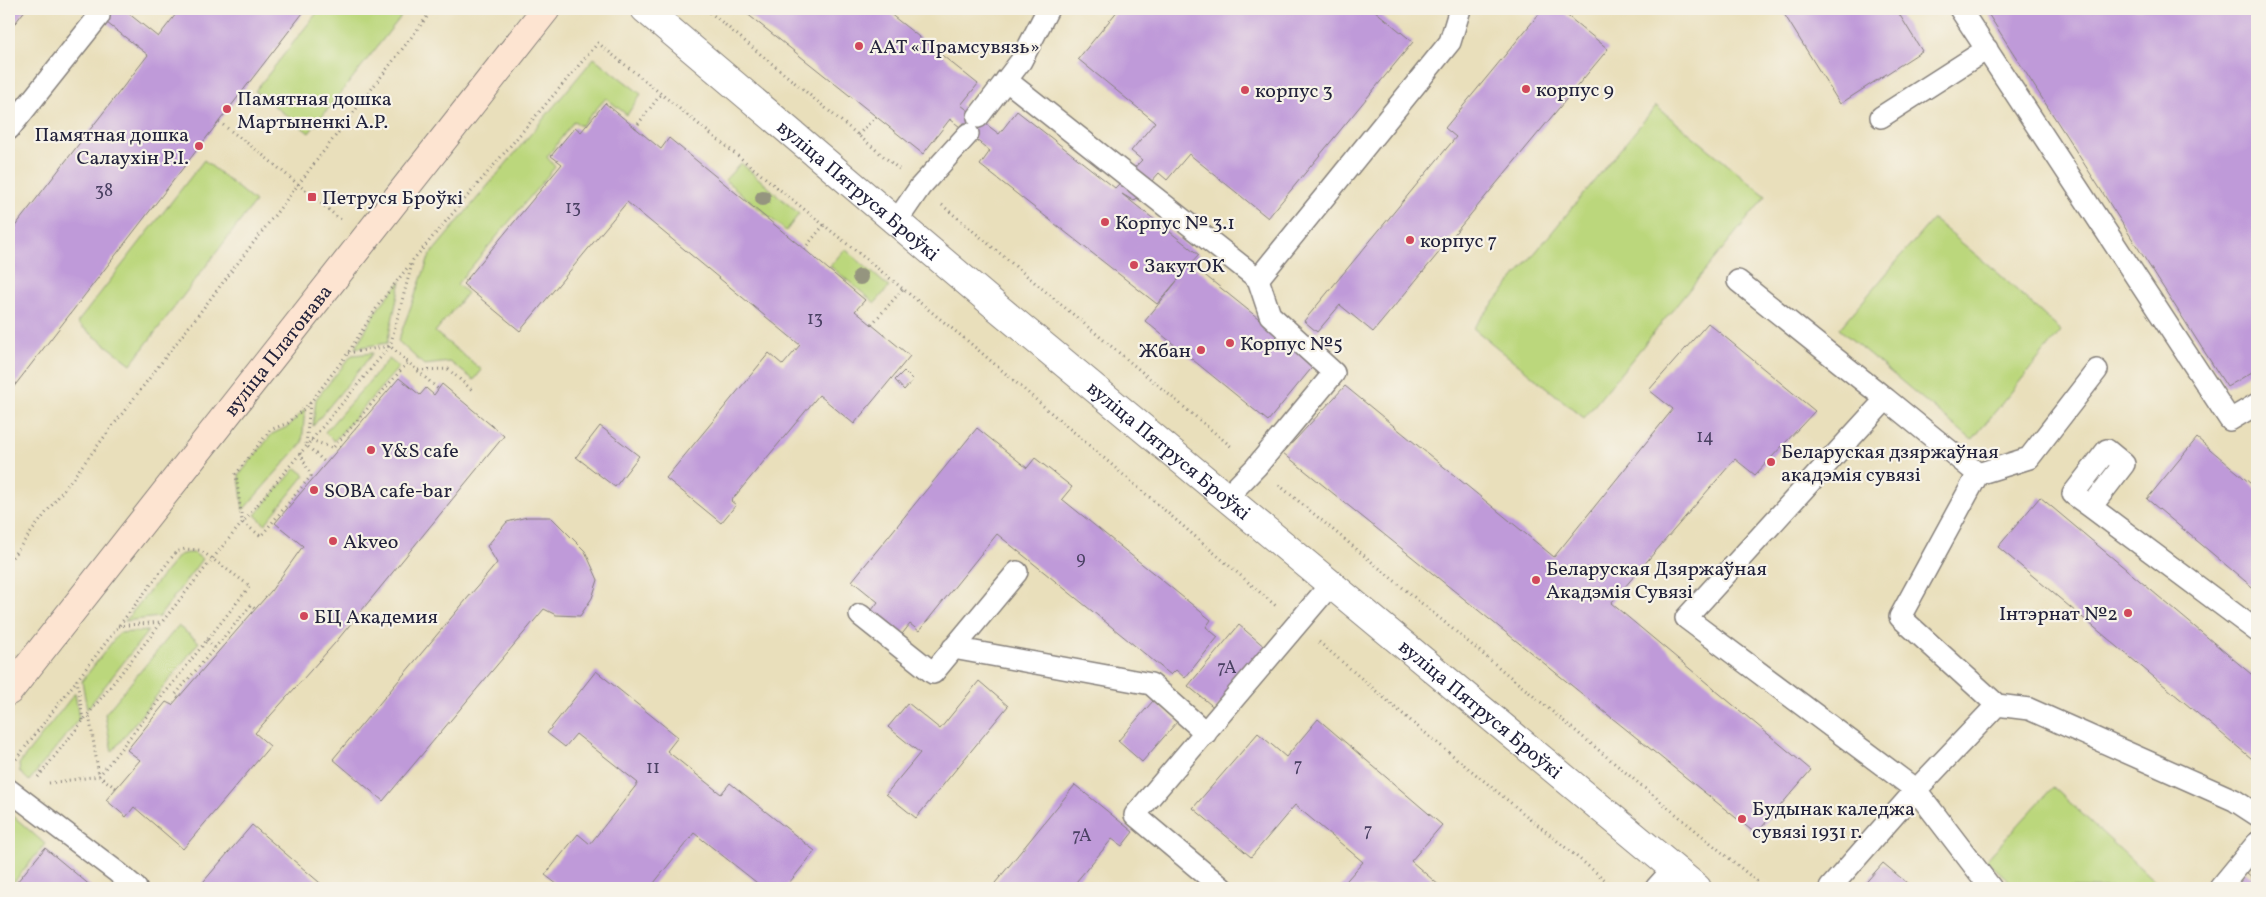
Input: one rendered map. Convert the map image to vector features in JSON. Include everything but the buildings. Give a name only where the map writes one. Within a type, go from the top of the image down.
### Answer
[{"type":"main road","name":"вуліца Платонава","points":[[9,690],[546,9]]},
{"type":"street","name":"вуліца Пятруся Броўкі","points":[[645,9],[896,222],[1331,584],[1665,878],[1697,888]]},
{"type":"lane","points":[[896,222],[920,187],[973,126],[1021,61],[1048,9]]},
{"type":"lane","points":[[1258,279],[1450,42],[1460,9]]},
{"type":"lane","points":[[1960,9],[2230,420],[2257,404]]},
{"type":"lane","points":[[9,129],[99,16]]},
{"type":"lane","points":[[1882,117],[1987,49]]},
{"type":"lane","points":[[1006,80],[1258,279],[1270,315],[1334,373],[1256,467],[1227,497]]},
{"type":"lane","points":[[1738,281],[1978,474]]},
{"type":"lane","points":[[2097,370],[2029,458],[1978,474],[1900,618],[1997,704],[2029,709],[2234,800],[2257,815]]},
{"type":"lane","points":[[1886,400],[1686,618],[1916,790],[1991,888]]},
{"type":"lane","points":[[2091,507],[2257,631]]},
{"type":"lane","points":[[860,615],[933,673],[1017,572]]},
{"type":"lane","points":[[1208,884],[1134,815],[1206,733],[1331,584]]},
{"type":"lane","points":[[953,648],[1151,684],[1206,733]]},
{"type":"lane","points":[[1830,888],[1916,790],[1997,704]]},
{"type":"lane","points":[[23,790],[136,888]]},
{"type":"lane","points":[[2220,888],[2257,842]]},
{"type":"path","points":[[9,561],[433,9]]},
{"type":"path","points":[[300,453],[311,476],[261,536],[242,522],[236,474],[270,430],[288,423],[310,403],[348,353],[379,304],[413,260],[598,43],[970,343],[1418,727],[1614,888]]},
{"type":"path","points":[[635,128],[661,94]]},
{"type":"path","points":[[858,135],[876,116]]},
{"type":"path","points":[[219,122],[298,184],[364,240]]},
{"type":"path","points":[[804,249],[824,225]]},
{"type":"path","points":[[23,790],[89,714],[212,558],[390,346],[413,260]]},
{"type":"path","points":[[872,324],[903,289]]},
{"type":"path","points":[[348,353],[390,346]]},
{"type":"path","points":[[390,346],[438,389]]},
{"type":"path","points":[[311,440],[334,448],[408,362]]},
{"type":"path","points":[[417,370],[448,369],[472,390]]},
{"type":"path","points":[[306,445],[310,403]]},
{"type":"path","points":[[306,445],[326,463]]},
{"type":"path","points":[[185,549],[200,550],[250,586],[99,776],[23,790],[12,773],[14,761],[176,552],[185,549]]},
{"type":"path","points":[[178,697],[175,695],[198,672],[215,648],[251,605],[255,609]]},
{"type":"path","points":[[118,626],[162,622]]},
{"type":"path","points":[[207,640],[215,648]]},
{"type":"path","points":[[77,680],[83,721]]},
{"type":"path","points":[[89,714],[99,776],[116,788]]},
{"type":"green space","points":[[320,9],[407,9],[309,133],[255,91]]},
{"type":"green space","points":[[594,58],[641,94],[627,115],[606,98],[581,126],[574,121],[547,157],[555,167],[457,284],[467,293],[435,332],[482,370],[474,380],[450,362],[424,365],[398,341],[430,255]]},
{"type":"green space","points":[[1656,106],[1766,196],[1584,418],[1473,328]]},
{"type":"green space","points":[[204,160],[255,202],[131,364],[77,323]]},
{"type":"green space","points":[[741,163],[799,214],[786,231],[725,180]]},
{"type":"green space","points":[[1933,219],[1998,273],[2061,331],[1972,440],[1839,329]]},
{"type":"green space","points":[[845,249],[889,287],[875,303],[830,266]]},
{"type":"green space","points":[[401,281],[387,343],[355,348],[379,307]]},
{"type":"green space","points":[[373,353],[313,426],[316,399],[352,355]]},
{"type":"green space","points":[[389,359],[399,367],[334,441],[325,432]]},
{"type":"green space","points":[[305,409],[302,443],[243,510],[239,475],[272,434],[289,426]]},
{"type":"green space","points":[[296,468],[305,475],[265,524],[255,515]]},
{"type":"green space","points":[[194,553],[202,559],[159,617],[125,621],[179,555]]},
{"type":"green space","points":[[178,626],[199,642],[112,752],[105,714]]},
{"type":"green space","points":[[148,631],[87,709],[82,681],[119,633]]},
{"type":"green space","points":[[75,693],[79,719],[29,781],[20,772],[19,764]]},
{"type":"green space","points":[[2053,787],[2162,888],[2017,888],[1986,860]]},
{"type":"green space","points":[[11,814],[45,844],[9,888],[9,815]]},
{"type":"place","name":"ААТ «Прамсувязь»","points":[[859,46]]},
{"type":"place","name":"корпус 9","points":[[1526,89]]},
{"type":"place","name":"корпус 3","points":[[1245,90]]},
{"type":"place","name":"Памятная дошка Мартыненкі А.Р.","points":[[227,109]]},
{"type":"place","name":"Памятная дошка Салаухін Р.І.","points":[[199,146]]},
{"type":"place","name":"Петруся Броўкі","points":[[312,197]]},
{"type":"place","name":"Корпус № 3.1","points":[[1105,222]]},
{"type":"place","name":"корпус 7","points":[[1410,240]]},
{"type":"place","name":"ЗакутОК","points":[[1134,265]]},
{"type":"place","name":"Корпус №5","points":[[1230,343]]},
{"type":"place","name":"Жбан","points":[[1201,350]]},
{"type":"place","name":"Y&S cafe","points":[[371,450]]},
{"type":"place","name":"Беларуская дзяржаўная акадэмія сувязі","points":[[1771,462]]},
{"type":"place","name":"SOBA cafe-bar","points":[[314,490]]},
{"type":"place","name":"Akveo","points":[[333,541]]},
{"type":"place","name":"Беларуская Дзяржаўная Акадэмія Сувязі","points":[[1536,580]]},
{"type":"place","name":"Інтэрнат №2","points":[[2128,613]]},
{"type":"place","name":"БЦ Академия","points":[[304,616]]},
{"type":"place","name":"Будынак каледжа сувязі 1931 г.","points":[[1742,819]]}]
